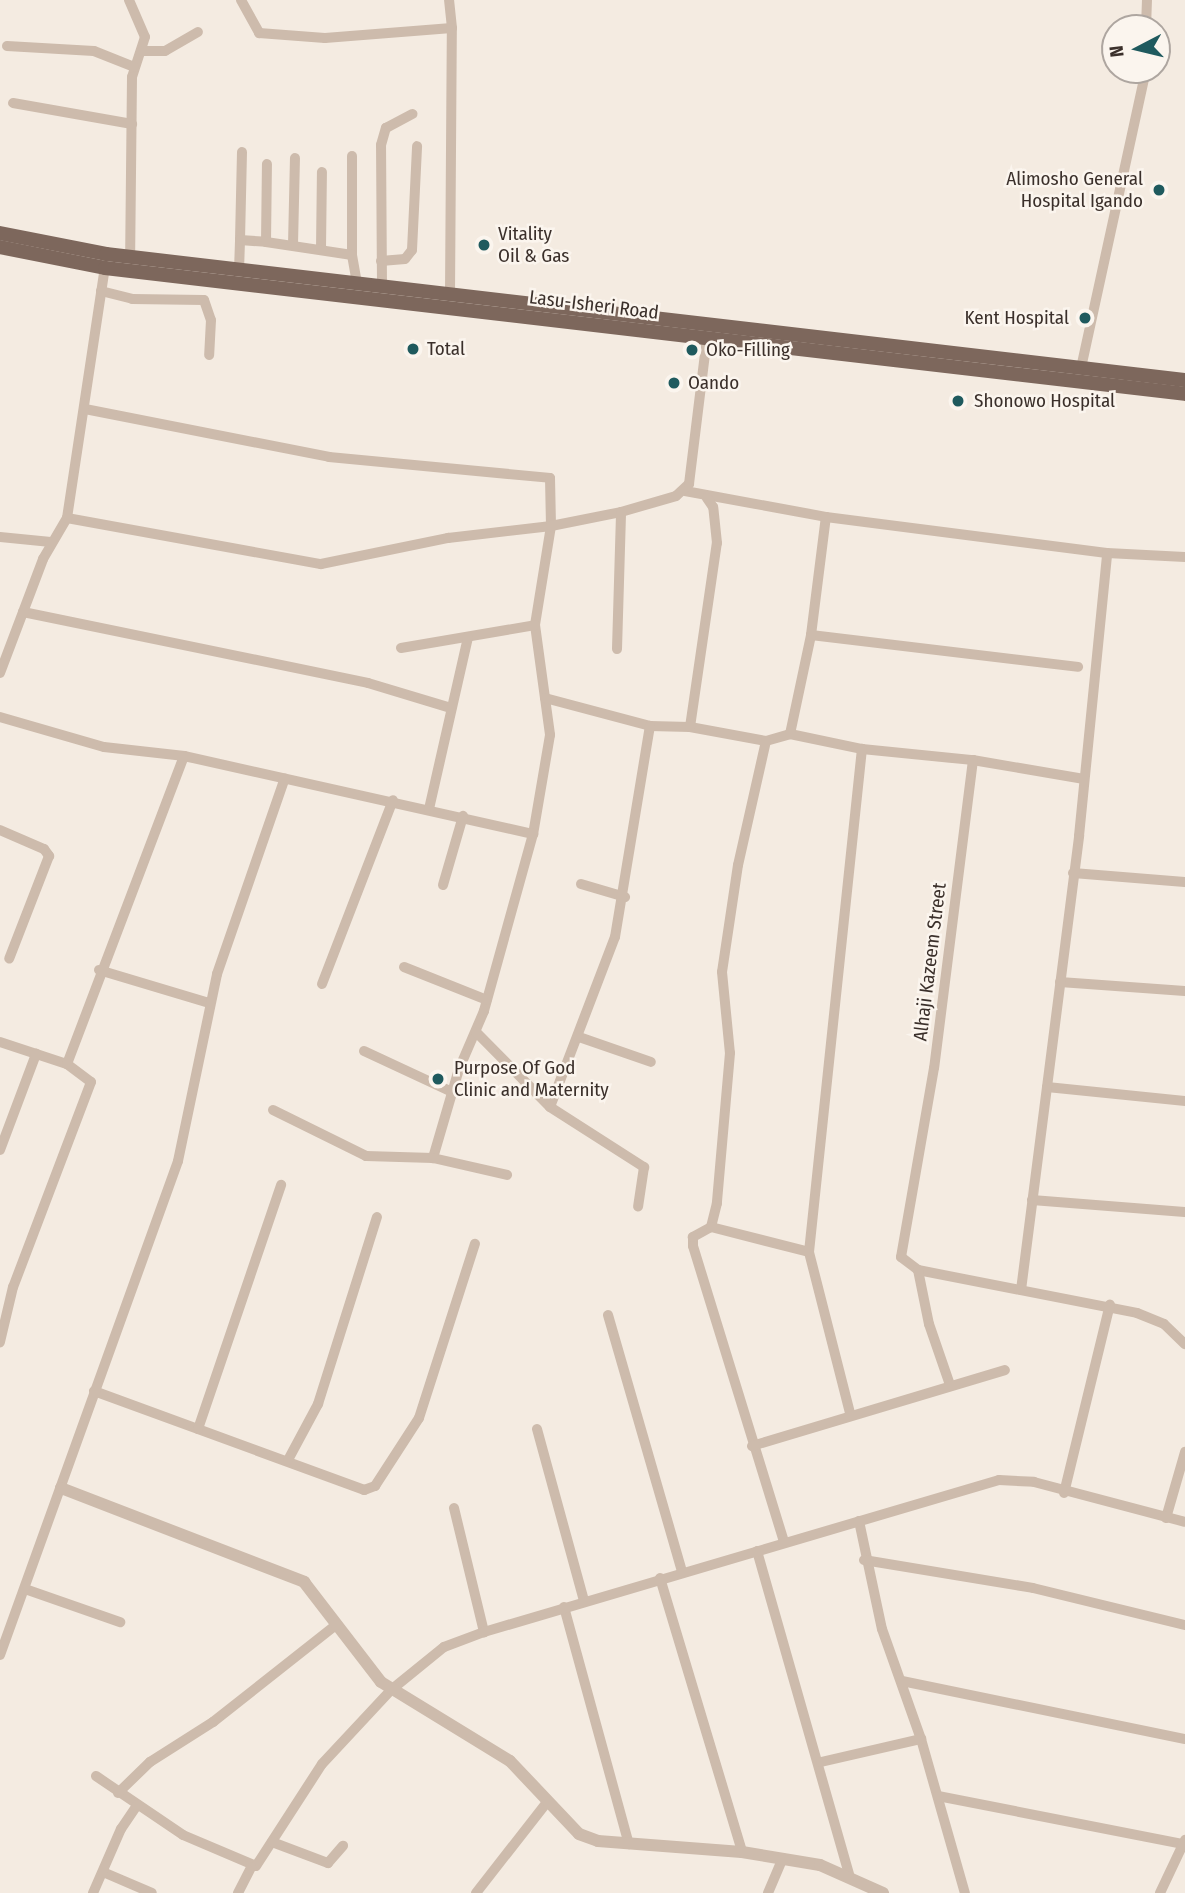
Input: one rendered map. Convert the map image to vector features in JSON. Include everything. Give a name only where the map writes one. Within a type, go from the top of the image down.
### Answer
[{"type":"main road","name":"Lasu-Isheri Road","points":[[0,233],[130,257],[1185,380]]},
{"type":"main road","name":"Lasu-Isheri Road","points":[[0,247],[105,268],[1185,394]]},
{"type":"street","points":[[129,0],[145,37],[144,51],[134,67],[130,257]]},
{"type":"street","points":[[241,0],[253,29],[267,34],[325,38],[452,28]]},
{"type":"street","points":[[449,0],[452,28],[450,293]]},
{"type":"street","points":[[144,51],[165,51],[198,32]]},
{"type":"street","points":[[7,47],[94,51],[134,67]]},
{"type":"street","points":[[1081,368],[1143,84]]},
{"type":"street","points":[[13,103],[132,124]]},
{"type":"street","points":[[382,285],[381,145],[386,128],[412,114]]},
{"type":"street","points":[[381,261],[405,259],[412,250],[417,146]]},
{"type":"street","points":[[239,270],[242,152]]},
{"type":"street","points":[[352,156],[352,255],[357,282]]},
{"type":"street","points":[[293,245],[295,158]]},
{"type":"street","points":[[266,242],[267,164]]},
{"type":"street","points":[[321,172],[321,249]]},
{"type":"street","points":[[240,240],[352,255]]},
{"type":"street","points":[[0,673],[51,542],[67,518],[105,268]]},
{"type":"street","points":[[101,291],[132,299],[204,300],[211,320],[209,355]]},
{"type":"street","points":[[685,491],[707,338]]},
{"type":"street","points":[[85,409],[329,457],[545,477],[552,485],[551,526],[535,625],[550,735],[533,834],[487,1000],[433,1158]]},
{"type":"street","points":[[67,518],[321,564],[449,538],[551,526],[621,512],[685,491],[707,498],[826,517],[1107,553],[1185,557]]},
{"type":"street","points":[[690,727],[717,543],[713,508],[707,498]]},
{"type":"street","points":[[617,649],[621,512]]},
{"type":"street","points":[[790,734],[811,635],[826,517]]},
{"type":"street","points":[[0,537],[51,542]]},
{"type":"street","points":[[1021,1290],[1084,779],[1107,553]]},
{"type":"street","points":[[23,612],[368,683],[451,708]]},
{"type":"street","points":[[401,648],[535,625]]},
{"type":"street","points":[[811,635],[1078,667]]},
{"type":"street","points":[[429,809],[468,637]]},
{"type":"street","points":[[545,698],[650,726],[690,727],[766,741],[790,734],[862,749],[973,760],[1084,779]]},
{"type":"street","points":[[0,717],[104,747],[184,756],[393,800],[533,834]]},
{"type":"street","points":[[550,1107],[579,1037],[625,897],[650,726]]},
{"type":"street","points":[[711,1227],[730,1053],[722,972],[738,865],[766,741]]},
{"type":"street","points":[[850,1413],[809,1252],[862,749]]},
{"type":"street","points":[[67,1064],[99,970],[184,756]]},
{"type":"street","name":"Alhaji Kazeem Street","points":[[918,1270],[901,1257],[902,1242],[934,1068],[973,760]]},
{"type":"street","points":[[0,1655],[178,1161],[206,1041],[209,1003],[285,778]]},
{"type":"street","points":[[322,984],[393,800]]},
{"type":"street","points":[[443,885],[463,816]]},
{"type":"street","points":[[0,830],[44,849],[49,856],[9,960]]},
{"type":"street","points":[[1073,873],[1185,881]]},
{"type":"street","points":[[582,884],[625,897]]},
{"type":"street","points":[[404,967],[487,1000]]},
{"type":"street","points":[[99,970],[209,1003]]},
{"type":"street","points":[[1060,982],[1185,991]]},
{"type":"street","points":[[476,1032],[550,1107],[644,1167],[638,1207]]},
{"type":"street","points":[[579,1037],[651,1062]]},
{"type":"street","points":[[0,1042],[67,1064],[91,1082],[13,1287],[0,1342]]},
{"type":"street","points":[[364,1051],[454,1093]]},
{"type":"street","points":[[0,1150],[36,1054]]},
{"type":"street","points":[[1047,1087],[1185,1101]]},
{"type":"street","points":[[273,1110],[366,1156],[433,1158],[507,1175]]},
{"type":"street","points":[[198,1429],[281,1185]]},
{"type":"street","points":[[1032,1200],[1185,1212]]},
{"type":"street","points":[[288,1460],[318,1404],[377,1217]]},
{"type":"street","points":[[784,1542],[752,1446],[693,1246],[693,1237],[711,1227],[809,1252]]},
{"type":"street","points":[[94,1391],[365,1490],[375,1486],[419,1418],[475,1244]]},
{"type":"street","points":[[950,1385],[929,1324],[918,1270],[1110,1305],[1155,1319],[1185,1344]]},
{"type":"street","points":[[1065,1493],[1110,1305]]},
{"type":"street","points":[[608,1315],[682,1572]]},
{"type":"street","points":[[752,1446],[850,1413],[1005,1370]]},
{"type":"street","points":[[537,1430],[584,1601]]},
{"type":"street","points":[[1166,1518],[1185,1452]]},
{"type":"street","points":[[238,1893],[251,1867],[262,1861],[322,1764],[391,1690],[444,1647],[484,1632],[660,1578],[999,1480],[1018,1479],[1185,1522]]},
{"type":"street","points":[[61,1488],[304,1582],[373,1674],[391,1690],[510,1761],[579,1834],[629,1844],[742,1852],[783,1858],[849,1875],[883,1893]]},
{"type":"street","points":[[454,1508],[484,1632]]},
{"type":"street","points":[[859,1521],[864,1560],[938,1796],[965,1893]]},
{"type":"street","points":[[757,1551],[821,1762],[849,1875]]},
{"type":"street","points":[[864,1560],[1033,1588],[1185,1625]]},
{"type":"street","points":[[660,1578],[742,1852]]},
{"type":"street","points":[[25,1589],[120,1622]]},
{"type":"street","points":[[564,1607],[629,1844]]},
{"type":"street","points":[[118,1793],[150,1762],[213,1722],[337,1624]]},
{"type":"street","points":[[901,1681],[1185,1739]]},
{"type":"street","points":[[821,1762],[920,1739]]},
{"type":"street","points":[[96,1776],[183,1835],[251,1867]]},
{"type":"street","points":[[938,1796],[1184,1842],[1160,1893]]},
{"type":"street","points":[[476,1893],[548,1801]]},
{"type":"street","points":[[93,1893],[137,1805]]},
{"type":"street","points":[[272,1842],[328,1863],[342,1846]]},
{"type":"street","points":[[768,1893],[783,1858]]},
{"type":"street","points":[[103,1872],[152,1893]]},
{"type":"place","name":"Alimosho General Hospital Igando","points":[[1159,190]]},
{"type":"place","name":"Vitality Oil & Gas","points":[[484,245]]},
{"type":"place","name":"Kent Hospital","points":[[1085,318]]},
{"type":"place","name":"Total","points":[[413,349]]},
{"type":"place","name":"Oko-Filling","points":[[692,350]]},
{"type":"place","name":"Oando","points":[[674,383]]},
{"type":"place","name":"Shonowo Hospital","points":[[958,401]]},
{"type":"place","name":"Purpose Of God Clinic and Maternity","points":[[438,1079]]}]
